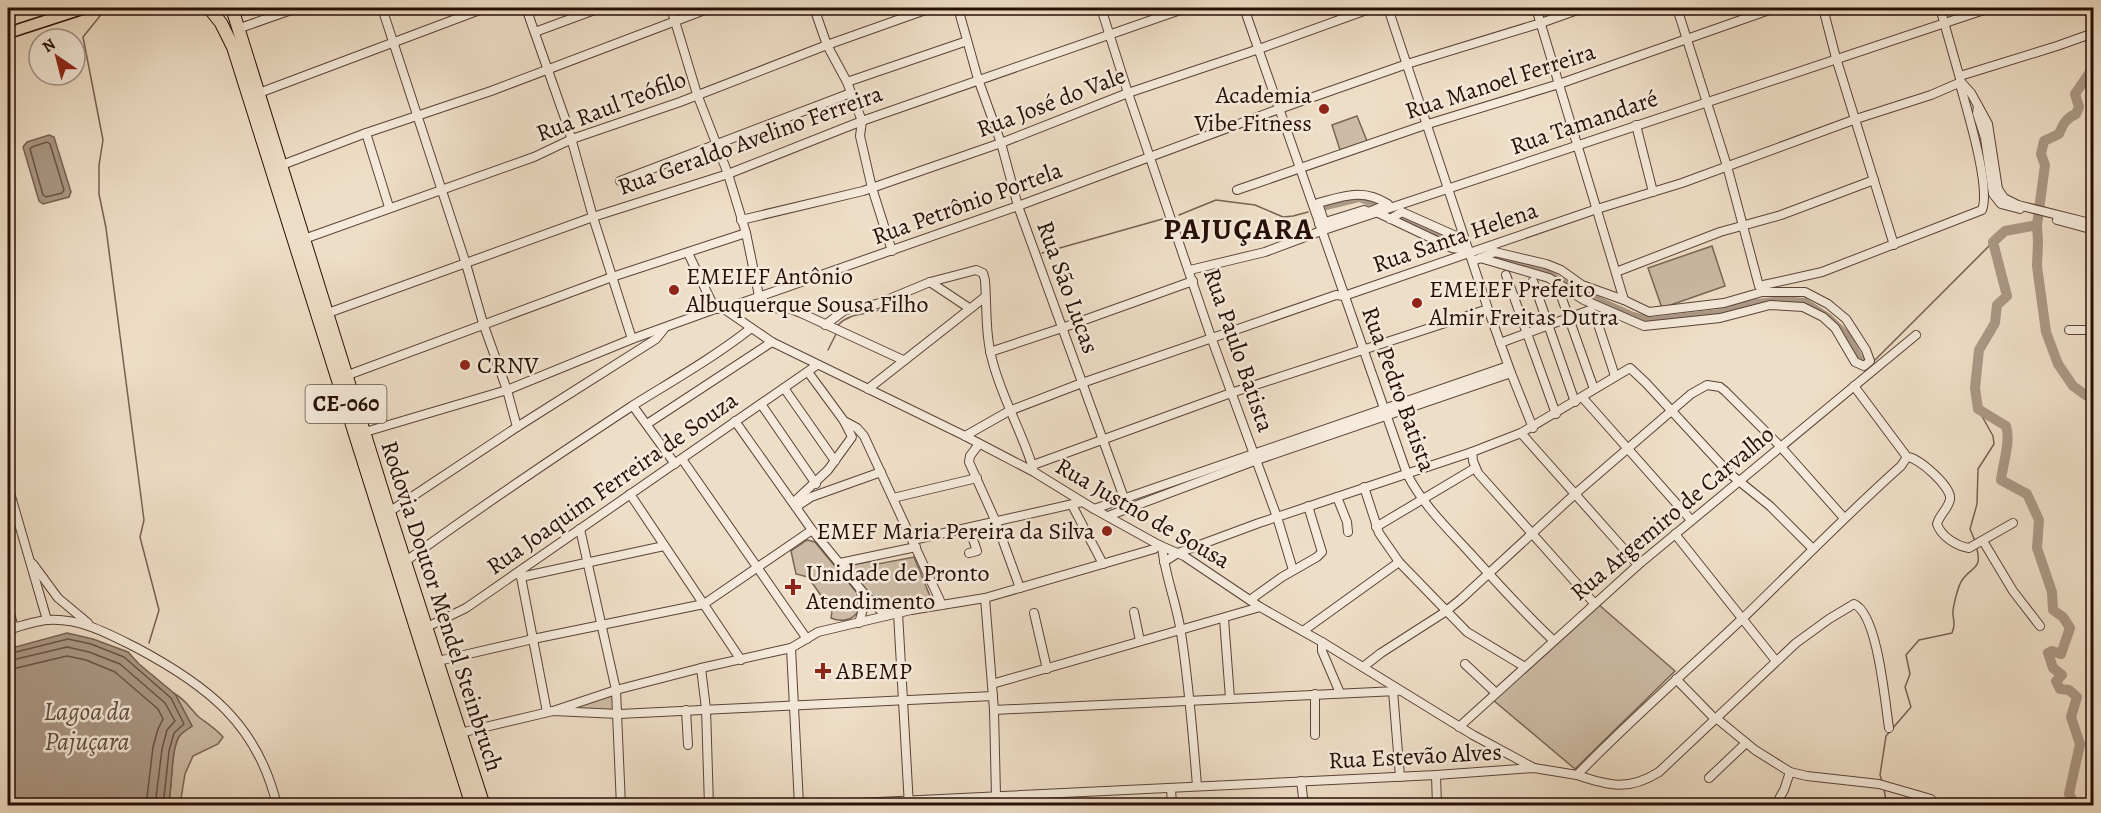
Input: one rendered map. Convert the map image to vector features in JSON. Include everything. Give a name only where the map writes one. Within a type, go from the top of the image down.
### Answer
[{"type":"highway","name":"Rodovia Doutor Mendel Steinbruch","points":[[209,8],[221,23],[233,47],[472,806]]},
{"type":"highway","name":"Rodovia Doutor Mendel Steinbruch","points":[[232,8],[389,512],[484,806]]},
{"type":"main road","points":[[8,33],[85,8]]},
{"type":"street","points":[[240,28],[297,8]]},
{"type":"street","points":[[382,8],[466,264],[483,323],[507,390],[517,427]]},
{"type":"street","points":[[259,93],[485,8]]},
{"type":"street","points":[[526,8],[572,139],[593,217],[632,339]]},
{"type":"street","points":[[535,32],[600,8]]},
{"type":"street","points":[[671,8],[697,94],[728,174],[746,233],[759,296],[770,308],[791,309],[903,360]]},
{"type":"street","points":[[282,165],[366,133],[491,91],[710,8]]},
{"type":"street","points":[[814,8],[827,45],[847,82],[862,120],[860,136],[872,189],[892,251]]},
{"type":"street","name":"Rua Raul Teófilo","points":[[304,238],[534,157],[572,139],[680,102],[827,45],[931,8]]},
{"type":"street","name":"Rua São Lucas","points":[[958,8],[978,79],[1001,143],[1018,206],[1124,498],[1131,506]]},
{"type":"street","name":"Rua Paulo Batista","points":[[1101,8],[1211,337],[1256,457],[1293,570]]},
{"type":"street","name":"Rua Geraldo Avelino Ferreira","points":[[328,313],[593,217],[728,174],[862,120],[1186,8]]},
{"type":"street","name":"Rua Pedro Batista","points":[[1244,8],[1407,474],[1421,499],[1553,640]]},
{"type":"street","name":"Rua José do Vale","points":[[741,220],[872,189],[1001,143],[1128,93],[1372,8]]},
{"type":"street","points":[[1388,8],[1474,257],[1488,309],[1533,428]]},
{"type":"street","points":[[1536,8],[1624,300]]},
{"type":"street","name":"Rua Petrônio Portela","points":[[365,432],[507,390],[632,339],[892,251],[1279,109],[1407,64],[1583,8]]},
{"type":"street","points":[[1677,8],[1727,165],[1741,225],[1759,286],[1822,272],[1982,210],[1984,198],[1977,149],[1940,8]]},
{"type":"street","name":"Rua Manoel Ferreira","points":[[1237,190],[1428,124],[1559,84],[1775,8]]},
{"type":"street","points":[[1823,8],[1836,58],[1894,245]]},
{"type":"street","name":"Rua Tamandaré","points":[[1190,270],[1265,252],[1321,225],[1449,189],[1990,8]]},
{"type":"street","name":"Rua Santa Helena","points":[[965,436],[1009,411],[1082,383],[1336,295],[1344,296],[1474,257],[1597,209],[1653,192],[1856,119],[1908,103],[1960,81],[2088,36],[2094,31]]},
{"type":"street","points":[[847,82],[967,41]]},
{"type":"street","points":[[1960,81],[1968,88],[1990,130],[1999,192],[2004,198],[2029,210],[2094,224]]},
{"type":"street","points":[[620,181],[851,93]]},
{"type":"street","points":[[1636,125],[1653,192]]},
{"type":"street","points":[[366,133],[389,207]]},
{"type":"street","points":[[1616,272],[1741,225],[1781,215],[1874,180]]},
{"type":"street","points":[[1321,225],[1318,203],[1360,194],[1388,204],[1375,211]]},
{"type":"street","points":[[1375,211],[1390,219],[1452,248],[1463,247],[1458,237],[1402,212],[1390,219]]},
{"type":"street","points":[[2043,213],[2094,230]]},
{"type":"street","points":[[348,375],[483,323],[746,233]]},
{"type":"street","points":[[1495,252],[1546,264],[1561,270],[1582,285],[1653,312],[1678,307],[1724,303],[1762,292],[1805,292],[1816,297],[1846,319],[1866,350],[1870,361],[1866,366],[1858,364],[1835,328],[1823,317],[1803,307],[1770,305],[1720,318],[1644,327],[1584,300],[1549,278],[1474,257],[1495,252]]},
{"type":"street","name":"Rua Justno de Sousa","points":[[688,253],[719,309],[750,329],[817,365],[1033,469],[1094,509],[1178,553],[1260,607],[1363,667],[1396,691],[1534,768]]},
{"type":"street","points":[[825,324],[845,310],[877,304],[930,282],[970,272],[980,272],[985,276],[986,332],[990,352],[1009,411],[1033,469],[1103,440],[1231,393],[1488,309]]},
{"type":"street","points":[[1506,275],[1556,414]]},
{"type":"street","points":[[990,352],[1193,281]]},
{"type":"street","points":[[1533,281],[1548,326],[1579,400],[1627,448],[1691,520]]},
{"type":"street","points":[[930,282],[969,308]]},
{"type":"street","points":[[1560,293],[1594,389]]},
{"type":"street","points":[[868,389],[985,297]]},
{"type":"street","points":[[1500,343],[1589,310],[1596,316],[1616,376]]},
{"type":"street","points":[[2069,330],[2093,330],[2094,321]]},
{"type":"street","points":[[389,512],[656,339],[664,328]]},
{"type":"street","points":[[406,561],[458,523],[633,406],[701,364],[750,329]]},
{"type":"street","name":"Rua Argemiro de Carvalho","points":[[1459,727],[1638,565],[1916,335]]},
{"type":"street","points":[[647,424],[772,342]]},
{"type":"street","name":"Rua Joaquim Ferreira de Souza","points":[[427,627],[466,608],[519,574],[817,365]]},
{"type":"street","points":[[1164,562],[1178,553],[1277,517],[1521,434],[1630,368],[1646,382],[1738,481],[1770,506],[1813,549]]},
{"type":"street","points":[[1108,516],[1211,473],[1509,369]]},
{"type":"street","points":[[795,505],[816,484],[852,437],[844,421],[808,372]]},
{"type":"street","points":[[1363,667],[1445,612],[1627,448],[1701,387],[1714,385],[1725,392],[1781,447],[1844,518]]},
{"type":"street","points":[[1854,386],[1907,457],[1914,458],[1925,467],[1949,494],[1949,502],[1937,521],[1941,532],[1966,548],[1972,548],[2013,523]]},
{"type":"street","points":[[784,388],[835,461]]},
{"type":"street","points":[[761,404],[816,484]]},
{"type":"street","points":[[633,406],[678,461],[758,568],[807,639]]},
{"type":"street","points":[[735,421],[812,530],[885,616]]},
{"type":"street","points":[[844,421],[857,428],[864,436],[942,605]]},
{"type":"street","points":[[1521,434],[1638,565]]},
{"type":"street","points":[[979,444],[969,458],[1020,588]]},
{"type":"street","points":[[1473,452],[1475,468],[1594,603]]},
{"type":"street","points":[[1577,775],[1901,466],[1907,457]]},
{"type":"street","points":[[1376,527],[1475,468]]},
{"type":"street","points":[[795,505],[881,472]]},
{"type":"street","points":[[893,498],[977,478]]},
{"type":"street","points":[[8,486],[11,506],[29,556],[47,620]]},
{"type":"street","points":[[1094,509],[1124,498],[1176,486]]},
{"type":"street","points":[[1364,488],[1376,527],[1390,552],[1445,612],[1473,637],[1525,667]]},
{"type":"street","points":[[630,495],[741,660]]},
{"type":"street","points":[[1336,496],[1347,522],[1348,532]]},
{"type":"street","points":[[840,562],[969,528],[1082,502]]},
{"type":"street","points":[[1072,505],[1103,564]]},
{"type":"street","points":[[1250,600],[1293,570],[1320,555],[1323,549],[1308,506]]},
{"type":"street","points":[[969,528],[977,551],[969,553]]},
{"type":"street","points":[[580,530],[616,690],[619,714],[621,806]]},
{"type":"street","points":[[438,661],[704,604],[812,530]]},
{"type":"street","points":[[1675,534],[1776,662]]},
{"type":"street","points":[[1983,541],[2013,591],[2040,626]]},
{"type":"street","points":[[550,711],[519,574],[664,546]]},
{"type":"street","points":[[460,733],[550,711],[616,690],[701,668],[791,648],[818,632],[898,613],[986,598],[1161,546],[1181,630],[1190,700],[1197,786]]},
{"type":"street","points":[[29,556],[58,598],[85,621],[169,666],[219,701],[252,744],[267,775],[277,806]]},
{"type":"street","points":[[1303,631],[1399,562]]},
{"type":"street","points":[[859,623],[863,609],[861,589]]},
{"type":"street","points":[[986,598],[994,710],[996,796]]},
{"type":"street","name":"Rua Estevão Alves","points":[[797,805],[908,803],[996,796],[1400,777],[1534,768],[1577,775],[1615,786],[1641,781],[1668,765],[1816,627],[1848,606],[1856,604],[1866,616],[1873,634],[1888,728]]},
{"type":"street","points":[[8,606],[11,629],[47,620],[78,623],[97,628]]},
{"type":"street","points":[[992,684],[1260,607]]},
{"type":"street","points":[[1134,612],[1140,641]]},
{"type":"street","points":[[898,613],[908,803]]},
{"type":"street","points":[[1034,613],[1047,669]]},
{"type":"street","points":[[1224,619],[1230,698]]},
{"type":"street","points":[[1322,642],[1323,651],[1340,693]]},
{"type":"street","points":[[791,648],[797,805]]},
{"type":"street","points":[[1465,664],[1496,693]]},
{"type":"street","points":[[701,668],[706,709],[709,806]]},
{"type":"street","points":[[1676,679],[1716,719],[1746,743],[1790,772],[1819,778],[1879,783],[1931,799]]},
{"type":"street","points":[[994,710],[1396,691],[1400,777]]},
{"type":"street","points":[[1315,694],[1315,735]]},
{"type":"street","points":[[550,711],[619,714],[993,696]]},
{"type":"street","points":[[686,710],[688,745]]},
{"type":"street","points":[[1709,778],[1746,743]]},
{"type":"street","points":[[1774,806],[1784,790],[1790,772]]},
{"type":"street","points":[[1436,775],[1437,806]]},
{"type":"street","points":[[1301,781],[1304,806]]},
{"type":"street","points":[[1171,788],[1172,806]]},
{"type":"street","points":[[1039,795],[1040,806]]},
{"type":"shaded area","points":[[1357,116],[1367,141],[1340,150],[1332,125]]},
{"type":"shaded area","points":[[1712,246],[1725,286],[1662,308],[1648,268]]},
{"type":"shaded area","points":[[807,540],[815,542],[857,593],[860,606],[855,616],[850,619],[831,618],[832,611],[808,577],[796,574],[791,551]]},
{"type":"shaded area","points":[[914,557],[932,601],[880,611],[846,566],[877,560],[878,564]]},
{"type":"shaded area","points":[[1598,604],[1675,671],[1575,769],[1493,700]]},
{"type":"shaded area","points":[[175,694],[223,737],[218,744],[193,756],[185,774],[180,805],[168,806],[177,741],[180,735],[192,726]]},
{"type":"shaded area","points":[[611,696],[615,710],[567,709]]},
{"type":"water","points":[[49,135],[54,137],[71,192],[69,197],[43,204],[39,201],[23,147],[27,142]]},
{"type":"water","name":"Lagoa da Pajuçara","points":[[67,633],[93,639],[128,652],[175,694],[192,726],[180,735],[177,741],[168,805],[8,805],[8,649]]},
{"type":"waterway","points":[[104,11],[83,37],[103,140],[99,165],[99,194],[106,228],[144,520],[140,537],[159,610],[149,643]]},
{"type":"waterway","points":[[2094,72],[2090,72],[2075,94],[2079,107],[2076,114],[2065,122],[2059,134],[2044,141],[2041,154],[2045,165],[2037,225],[2037,266],[2046,332],[2058,364],[2073,386],[2094,401]]},
{"type":"waterway","points":[[1322,208],[1359,199],[1375,205]]},
{"type":"waterway","points":[[1179,215],[1216,200],[1255,205],[1283,217],[1308,212]]},
{"type":"waterway","points":[[1401,217],[1460,244]]},
{"type":"waterway","points":[[1042,253],[1166,218]]},
{"type":"waterway","points":[[2037,225],[2005,231],[1993,242],[2007,296],[1997,305],[1995,323],[1979,350],[1975,388],[1978,409],[2006,426],[2007,445],[2001,480],[2027,494],[2039,520],[2037,548],[2052,592],[2053,610],[2063,617],[2070,628],[2061,654],[2052,651],[2048,653],[2053,668],[2062,675],[2056,681],[2060,689],[2069,690],[2077,697],[2071,717],[2080,744],[2069,794],[2076,806]]},
{"type":"waterway","points":[[1874,361],[1993,242]]},
{"type":"waterway","points":[[1489,256],[1545,271],[1577,290],[1633,315],[1651,320],[1719,312],[1756,302],[1782,299],[1805,301],[1828,316],[1847,334],[1862,361]]},
{"type":"waterway","points":[[838,325],[852,316],[882,309],[905,296]]},
{"type":"waterway","points":[[828,350],[836,334]]},
{"type":"waterway","points":[[1975,541],[1970,529],[1977,504],[1978,469],[1994,444],[1993,436],[1978,409]]},
{"type":"waterway","points":[[1882,781],[1880,775],[1886,736],[1911,707],[1905,687],[1910,674],[1906,655],[1919,640],[1952,633],[1953,608],[1958,588],[1977,564],[1976,546]]},
{"type":"waterway","points":[[1884,789],[1887,806]]},
{"type":"place","name":"Academia Vibe Fitness","points":[[1324,109]]},
{"type":"place","name":"EMEIEF Antônio Albuquerque Sousa Filho","points":[[674,290]]},
{"type":"place","name":"EMEIEF Prefeito Almir Freitas Dutra","points":[[1417,303]]},
{"type":"place","name":"CRNV","points":[[465,365]]},
{"type":"place","name":"EMEF Maria Pereira da Silva","points":[[1107,531]]},
{"type":"place","name":"Unidade de Pronto Atendimento","points":[[793,587]]},
{"type":"place","name":"ABEMP","points":[[823,671]]},
{"type":"district","name":"PAJUÇARA","points":[[1239,229]]}]
